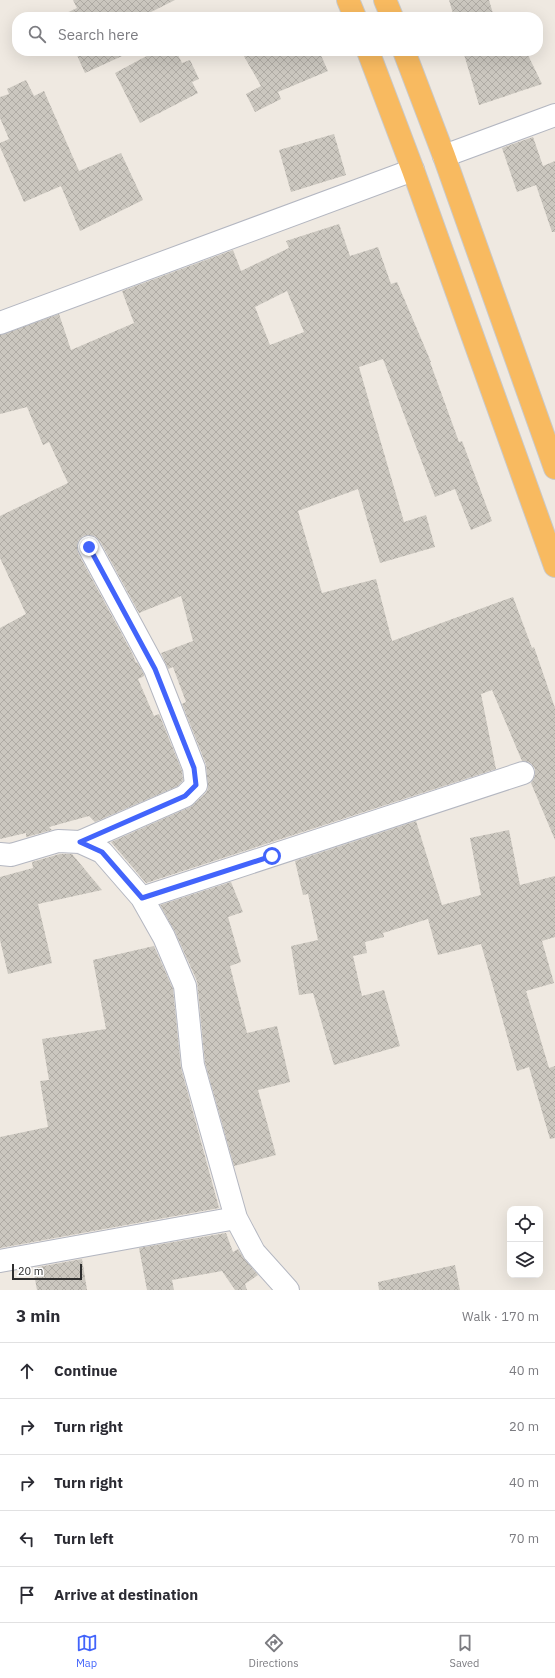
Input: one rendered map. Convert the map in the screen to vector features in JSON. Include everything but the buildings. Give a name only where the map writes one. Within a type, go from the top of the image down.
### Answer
[{"type":"highway","points":[[348,0],[353,12]]},
{"type":"highway","points":[[385,0],[390,12]]},
{"type":"highway","points":[[370,56],[413,170],[555,566]]},
{"type":"highway","points":[[406,56],[444,156],[555,468]]},
{"type":"street","points":[[444,156],[555,115]]},
{"type":"street","points":[[0,323],[413,170]]},
{"type":"street","points":[[80,842],[185,796],[196,785],[194,768],[155,669],[89,547]]},
{"type":"street","points":[[142,898],[523,773]]},
{"type":"street","points":[[0,854],[11,854],[58,841],[80,842],[102,852],[142,898],[164,937],[185,986],[194,1065],[236,1218],[254,1252],[288,1290]]},
{"type":"street","points":[[0,1261],[236,1218]]},
{"type":"route","points":[[89,547],[155,669],[194,768],[196,785],[185,796],[80,842],[102,852],[142,898],[272,856]]}]
